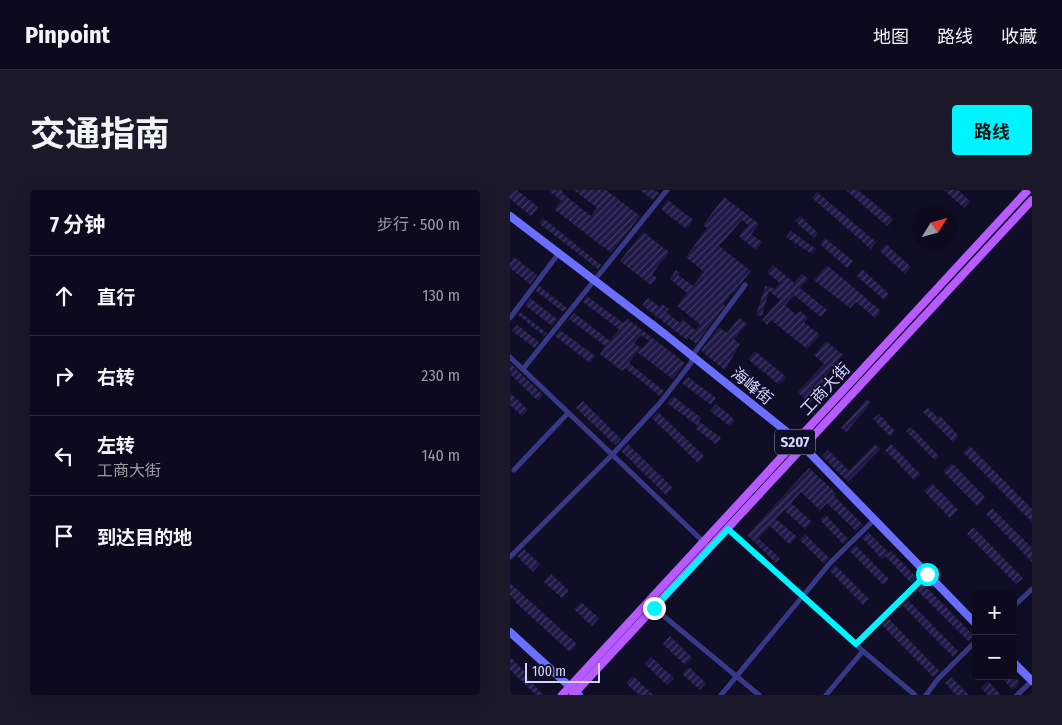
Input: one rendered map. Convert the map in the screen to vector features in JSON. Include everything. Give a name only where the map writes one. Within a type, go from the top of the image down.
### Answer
[{"type":"main road","name":"工商大街","points":[[562,695],[574,692],[728,529],[800,443],[1028,190]]},
{"type":"main road","name":"工商大街","points":[[574,692],[703,542],[1032,200]]},
{"type":"street","points":[[523,369],[667,190]]},
{"type":"street","name":"海峰街","points":[[510,216],[595,280],[800,443],[972,620]]},
{"type":"street","points":[[510,318],[558,253]]},
{"type":"street","points":[[510,557],[612,455],[660,403],[691,363],[692,356],[746,286]]},
{"type":"street","points":[[510,357],[710,548]]},
{"type":"street","points":[[514,470],[568,413]]},
{"type":"street","points":[[721,695],[832,562],[874,520]]},
{"type":"street","points":[[728,529],[863,651],[915,695]]},
{"type":"street","points":[[856,644],[927,574]]},
{"type":"street","points":[[1017,603],[1032,588]]},
{"type":"street","points":[[654,608],[759,695]]},
{"type":"street","points":[[510,632],[574,692]]},
{"type":"street","points":[[926,695],[938,679],[972,645]]},
{"type":"street","points":[[826,695],[863,651]]},
{"type":"street","points":[[1017,666],[1032,681],[1017,695]]},
{"type":"building","points":[[510,190],[517,190],[538,207],[531,216],[510,199]]},
{"type":"building","points":[[548,190],[561,190],[562,193],[591,216],[597,208],[574,190],[606,190],[640,216],[611,253],[554,209],[561,201]]},
{"type":"building","points":[[640,190],[655,190],[659,193],[653,200]]},
{"type":"building","points":[[846,190],[858,190],[893,219],[887,226]]},
{"type":"building","points":[[944,190],[958,190],[970,201],[964,208]]},
{"type":"building","points":[[817,192],[876,242],[871,249],[812,198]]},
{"type":"building","points":[[724,197],[759,224],[751,234],[762,242],[756,250],[739,236],[748,225],[742,220],[719,246],[751,271],[723,304],[725,305],[696,344],[689,338],[687,340],[642,305],[648,298],[660,307],[662,304],[669,309],[666,312],[680,323],[682,319],[695,330],[700,324],[677,306],[687,293],[670,279],[676,270],[680,273],[678,275],[693,286],[704,272],[686,257],[707,228],[703,225]]},
{"type":"building","points":[[668,200],[693,220],[686,229],[661,209]]},
{"type":"building","points":[[800,216],[818,233],[814,238],[795,221]]},
{"type":"building","points":[[543,218],[601,265],[598,269],[539,223]]},
{"type":"building","points":[[791,231],[816,249],[812,254],[786,237]]},
{"type":"building","points":[[643,232],[669,252],[652,274],[657,278],[651,285],[620,261]]},
{"type":"building","points":[[825,238],[853,261],[847,268],[820,244]]},
{"type":"building","points":[[886,244],[911,267],[905,274],[880,251]]},
{"type":"building","points":[[514,257],[537,275],[530,284],[510,268],[510,263]]},
{"type":"building","points":[[773,265],[794,283],[802,274],[808,279],[800,288],[827,310],[821,317],[794,295],[785,305],[796,315],[800,311],[808,318],[804,322],[820,335],[807,349],[771,320],[767,325],[762,320],[780,300],[769,291],[762,316],[756,315],[765,287],[763,285],[775,289],[780,283],[767,272]]},
{"type":"building","points":[[827,265],[881,311],[875,318],[856,302],[850,308],[814,280]]},
{"type":"building","points":[[862,269],[889,294],[884,300],[857,276]]},
{"type":"building","points":[[539,286],[567,308],[563,312],[536,291]]},
{"type":"building","points":[[587,296],[623,323],[628,319],[685,363],[673,379],[637,352],[629,363],[664,391],[660,396],[625,368],[622,371],[600,354],[605,346],[569,319],[574,313],[610,341],[619,329],[583,302]],"holes":[[[641,335],[649,341],[642,349],[634,343]]]},
{"type":"building","points":[[530,298],[557,319],[552,326],[525,305]]},
{"type":"building","points":[[520,312],[547,333],[544,336],[518,315]]},
{"type":"building","points":[[739,318],[747,324],[734,339],[740,344],[725,370],[701,351],[719,327],[727,333]]},
{"type":"building","points":[[517,325],[539,342],[535,348],[512,331]]},
{"type":"building","points":[[560,330],[595,356],[590,363],[555,336]]},
{"type":"building","points":[[826,341],[843,355],[826,375],[832,380],[810,404],[798,392],[824,364],[814,355]]},
{"type":"building","points":[[755,351],[786,377],[779,385],[748,359]]},
{"type":"building","points":[[510,363],[543,395],[538,401],[510,374]]},
{"type":"building","points":[[741,366],[772,392],[766,399],[736,373]]},
{"type":"building","points":[[688,377],[716,398],[711,405],[682,383]]},
{"type":"building","points":[[510,393],[528,410],[522,416],[510,405]]},
{"type":"building","points":[[673,396],[701,418],[699,421],[721,438],[716,444],[696,429],[698,426],[667,403]]},
{"type":"building","points":[[867,399],[871,403],[846,432],[841,428]]},
{"type":"building","points":[[583,401],[621,439],[615,445],[576,408]]},
{"type":"building","points":[[716,404],[735,420],[730,426],[710,411]]},
{"type":"building","points":[[928,408],[938,418],[940,416],[959,436],[953,442],[923,412]]},
{"type":"building","points":[[658,412],[704,456],[698,463],[652,418]]},
{"type":"building","points":[[879,414],[895,431],[890,436],[873,419]]},
{"type":"building","points":[[911,427],[939,456],[935,460],[906,431]]},
{"type":"building","points":[[628,444],[673,488],[666,495],[621,451]]},
{"type":"building","points":[[875,444],[880,449],[848,482],[822,456],[828,450],[849,471]]},
{"type":"building","points":[[891,444],[920,474],[914,480],[885,450]]},
{"type":"building","points":[[970,446],[1032,509],[1032,522],[963,452]]},
{"type":"building","points":[[952,463],[985,497],[977,506],[943,471]]},
{"type":"building","points":[[809,468],[836,493],[834,496],[863,525],[856,531],[827,503],[820,510],[801,492],[791,503],[812,522],[805,529],[784,510],[776,519],[797,537],[790,545],[770,526],[758,538],[780,558],[776,563],[747,535]]},
{"type":"building","points":[[932,483],[958,510],[950,518],[924,491]]},
{"type":"building","points":[[992,508],[1032,548],[1032,562],[986,514]]},
{"type":"building","points":[[826,515],[848,539],[843,544],[820,520]]},
{"type":"building","points":[[973,527],[1023,578],[1016,584],[967,534]]},
{"type":"building","points":[[868,532],[889,553],[891,551],[917,578],[911,583],[885,556],[882,559],[862,538]]},
{"type":"building","points":[[805,534],[829,558],[824,564],[800,540]]},
{"type":"building","points":[[855,545],[889,579],[883,585],[850,551]]},
{"type":"building","points":[[524,549],[540,564],[533,572],[517,556]]},
{"type":"building","points":[[835,565],[869,599],[863,605],[830,571]]},
{"type":"building","points":[[551,574],[569,591],[562,598],[544,582]]},
{"type":"building","points":[[510,583],[577,644],[570,652],[515,602],[510,595]]},
{"type":"building","points":[[923,584],[972,634],[972,638],[968,641],[917,590]]},
{"type":"building","points":[[909,601],[958,651],[953,657],[903,606]]},
{"type":"building","points":[[581,602],[599,618],[592,626],[574,609]]},
{"type":"building","points":[[889,619],[939,671],[933,677],[882,625]]},
{"type":"building","points":[[670,636],[692,658],[685,665],[663,644]]},
{"type":"building","points":[[510,657],[525,672],[523,674],[544,695],[536,695],[510,670]]},
{"type":"building","points":[[651,657],[674,678],[667,685],[645,664]]},
{"type":"building","points":[[689,667],[706,683],[700,690],[682,674]]},
{"type":"building","points":[[633,676],[653,695],[639,695],[626,683]]},
{"type":"building","points":[[951,677],[969,695],[956,695],[945,683]]},
{"type":"building","points":[[1004,680],[1017,680],[1020,683],[1013,690]]},
{"type":"building","points":[[988,681],[1001,695],[988,695],[981,688]]},
{"type":"route","points":[[654,608],[728,529],[856,644],[927,574]]}]
